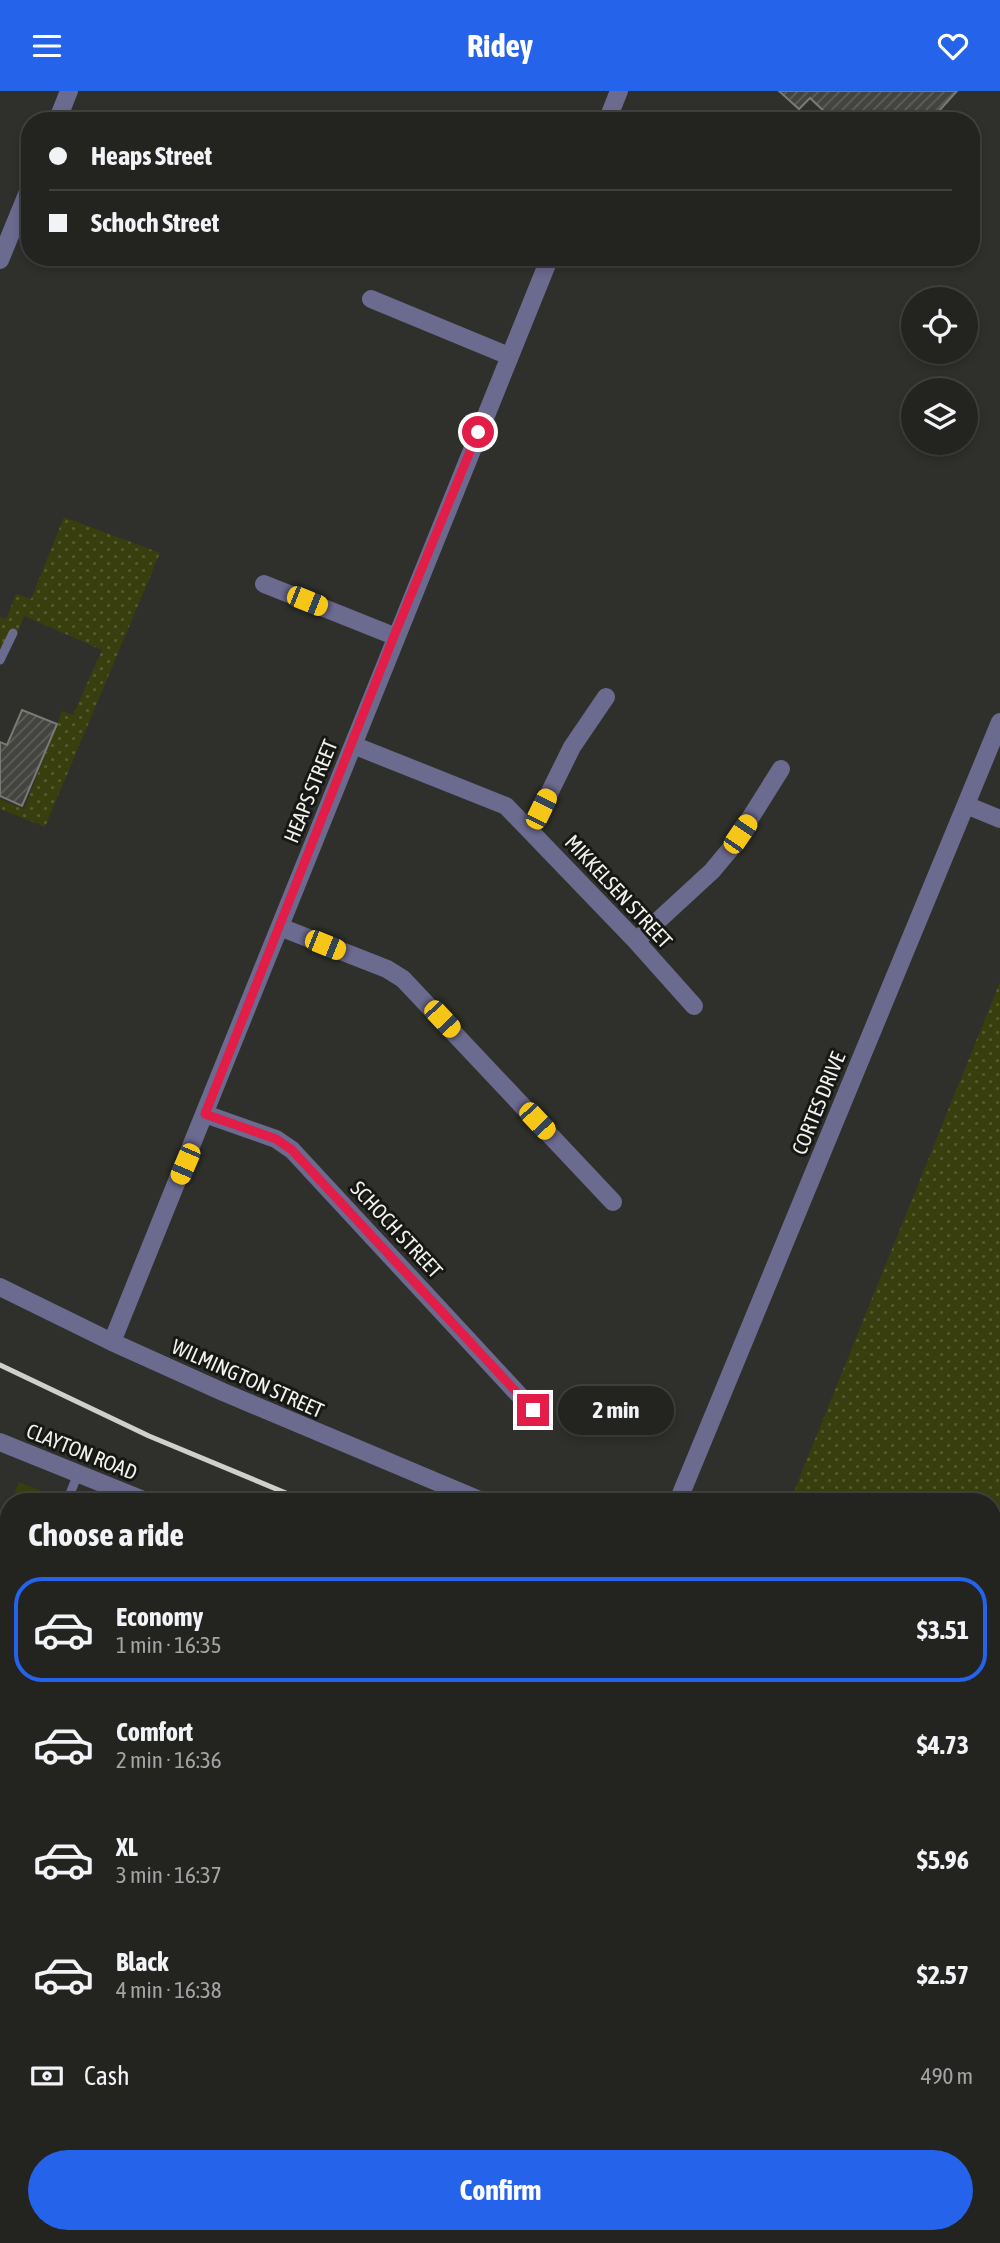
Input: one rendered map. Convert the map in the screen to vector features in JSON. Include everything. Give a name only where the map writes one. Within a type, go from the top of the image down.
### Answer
[{"type":"street","points":[[61,112],[69,91]]},
{"type":"street","points":[[611,112],[619,91]]},
{"type":"street","points":[[0,260],[21,209]]},
{"type":"street","name":"HEAPS STREET","points":[[112,1342],[353,745],[394,636],[546,266]]},
{"type":"street","points":[[371,299],[509,356]]},
{"type":"street","points":[[264,584],[394,636]]},
{"type":"street","points":[[531,830],[572,747],[606,697]]},
{"type":"street","name":"CORTES DRIVE","points":[[681,1493],[1000,722]]},
{"type":"street","name":"MIKKELSEN STREET","points":[[353,745],[506,806],[636,941],[694,1006]]},
{"type":"street","points":[[636,941],[712,871],[732,847],[781,769]]},
{"type":"street","points":[[966,806],[1000,819]]},
{"type":"street","points":[[280,927],[387,969],[403,979],[613,1202]]},
{"type":"street","name":"SCHOCH STREET","points":[[205,1114],[276,1139],[292,1150],[533,1410]]},
{"type":"street","name":"WILMINGTON STREET","points":[[0,1287],[112,1342],[325,1437],[462,1493]]},
{"type":"street","name":"CLAYTON ROAD","points":[[0,1443],[126,1493]]},
{"type":"lane","points":[[0,660],[13,633]]},
{"type":"lane","points":[[70,1493],[78,1474]]},
{"type":"green space","points":[[64,517],[160,553],[45,827],[0,809],[0,799],[24,809],[62,711],[73,715],[102,650],[24,616],[18,632],[10,630],[0,651],[0,617],[6,619],[16,594],[31,599]]},
{"type":"green space","points":[[1000,982],[1000,1493],[793,1493]]},
{"type":"green space","points":[[19,1482],[47,1493],[14,1493]]},
{"type":"building","points":[[779,91],[957,91],[938,112],[825,112],[810,98],[799,109]]},
{"type":"building","points":[[22,710],[57,724],[22,806],[0,796],[0,742],[7,745]]},
{"type":"railway","points":[[0,1365],[149,1436],[286,1493]]},
{"type":"route","points":[[478,432],[394,636],[205,1114],[276,1139],[292,1150],[533,1410]]}]
